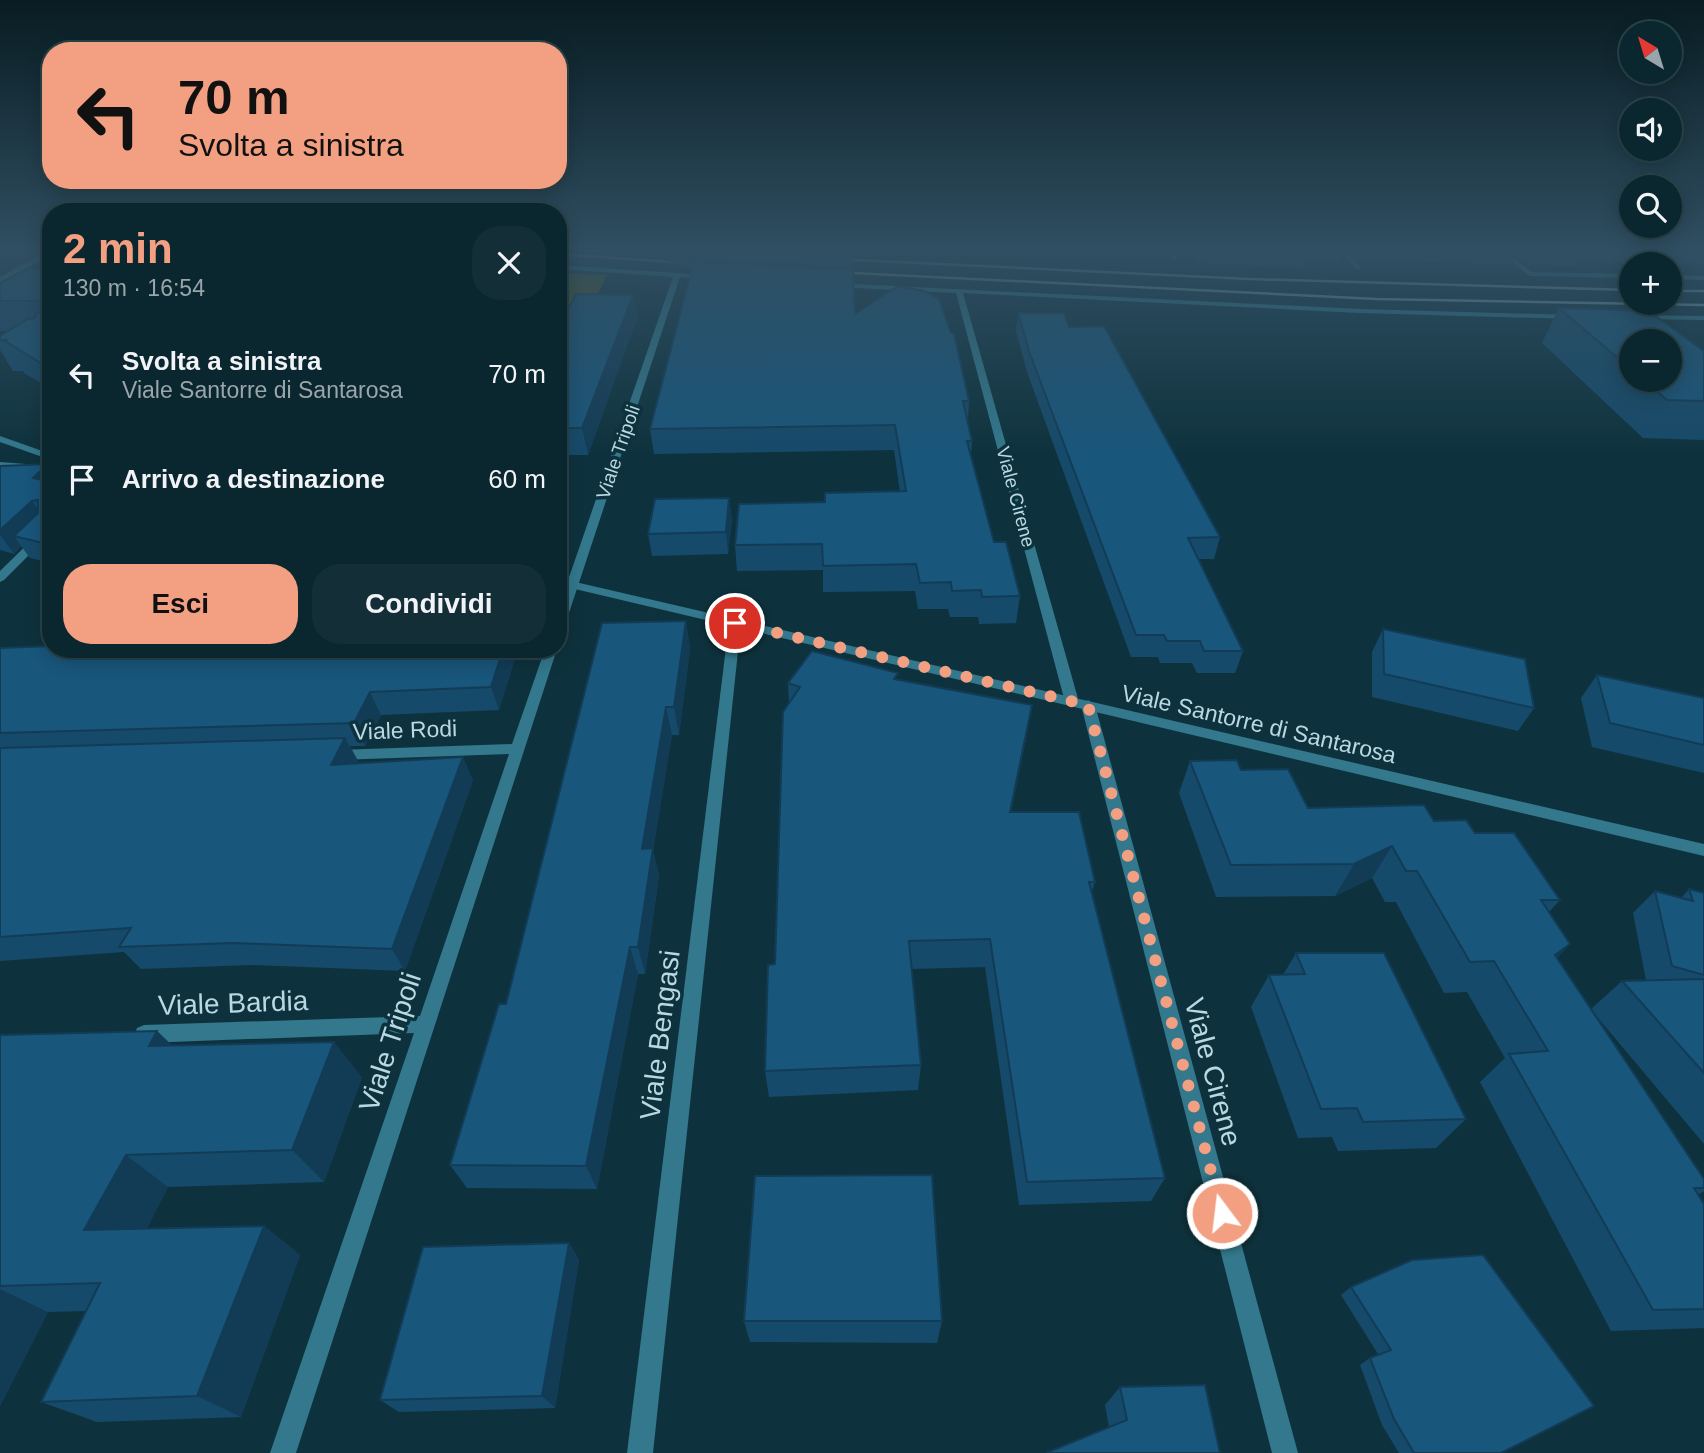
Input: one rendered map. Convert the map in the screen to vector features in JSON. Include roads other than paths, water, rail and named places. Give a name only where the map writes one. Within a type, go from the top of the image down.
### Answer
[{"type":"street","name":"Viale Tripoli","points":[[567,580],[661,319]]},
{"type":"street","name":"Viale Cirene","points":[[967,319],[1080,704],[1285,1453]]},
{"type":"street","points":[[0,439],[42,454]]},
{"type":"street","points":[[0,464],[42,468]]},
{"type":"street","points":[[0,578],[42,536]]},
{"type":"street","name":"Viale Santorre di Santarosa","points":[[567,583],[1704,850]]},
{"type":"street","name":"Viale Bengasi","points":[[640,1453],[735,623]]},
{"type":"street","name":"Viale Tripoli","points":[[283,1453],[548,658]]},
{"type":"street","name":"Viale Rodi","points":[[327,755],[518,749]]},
{"type":"street","name":"Viale Bardia","points":[[124,1035],[426,1024]]}]
